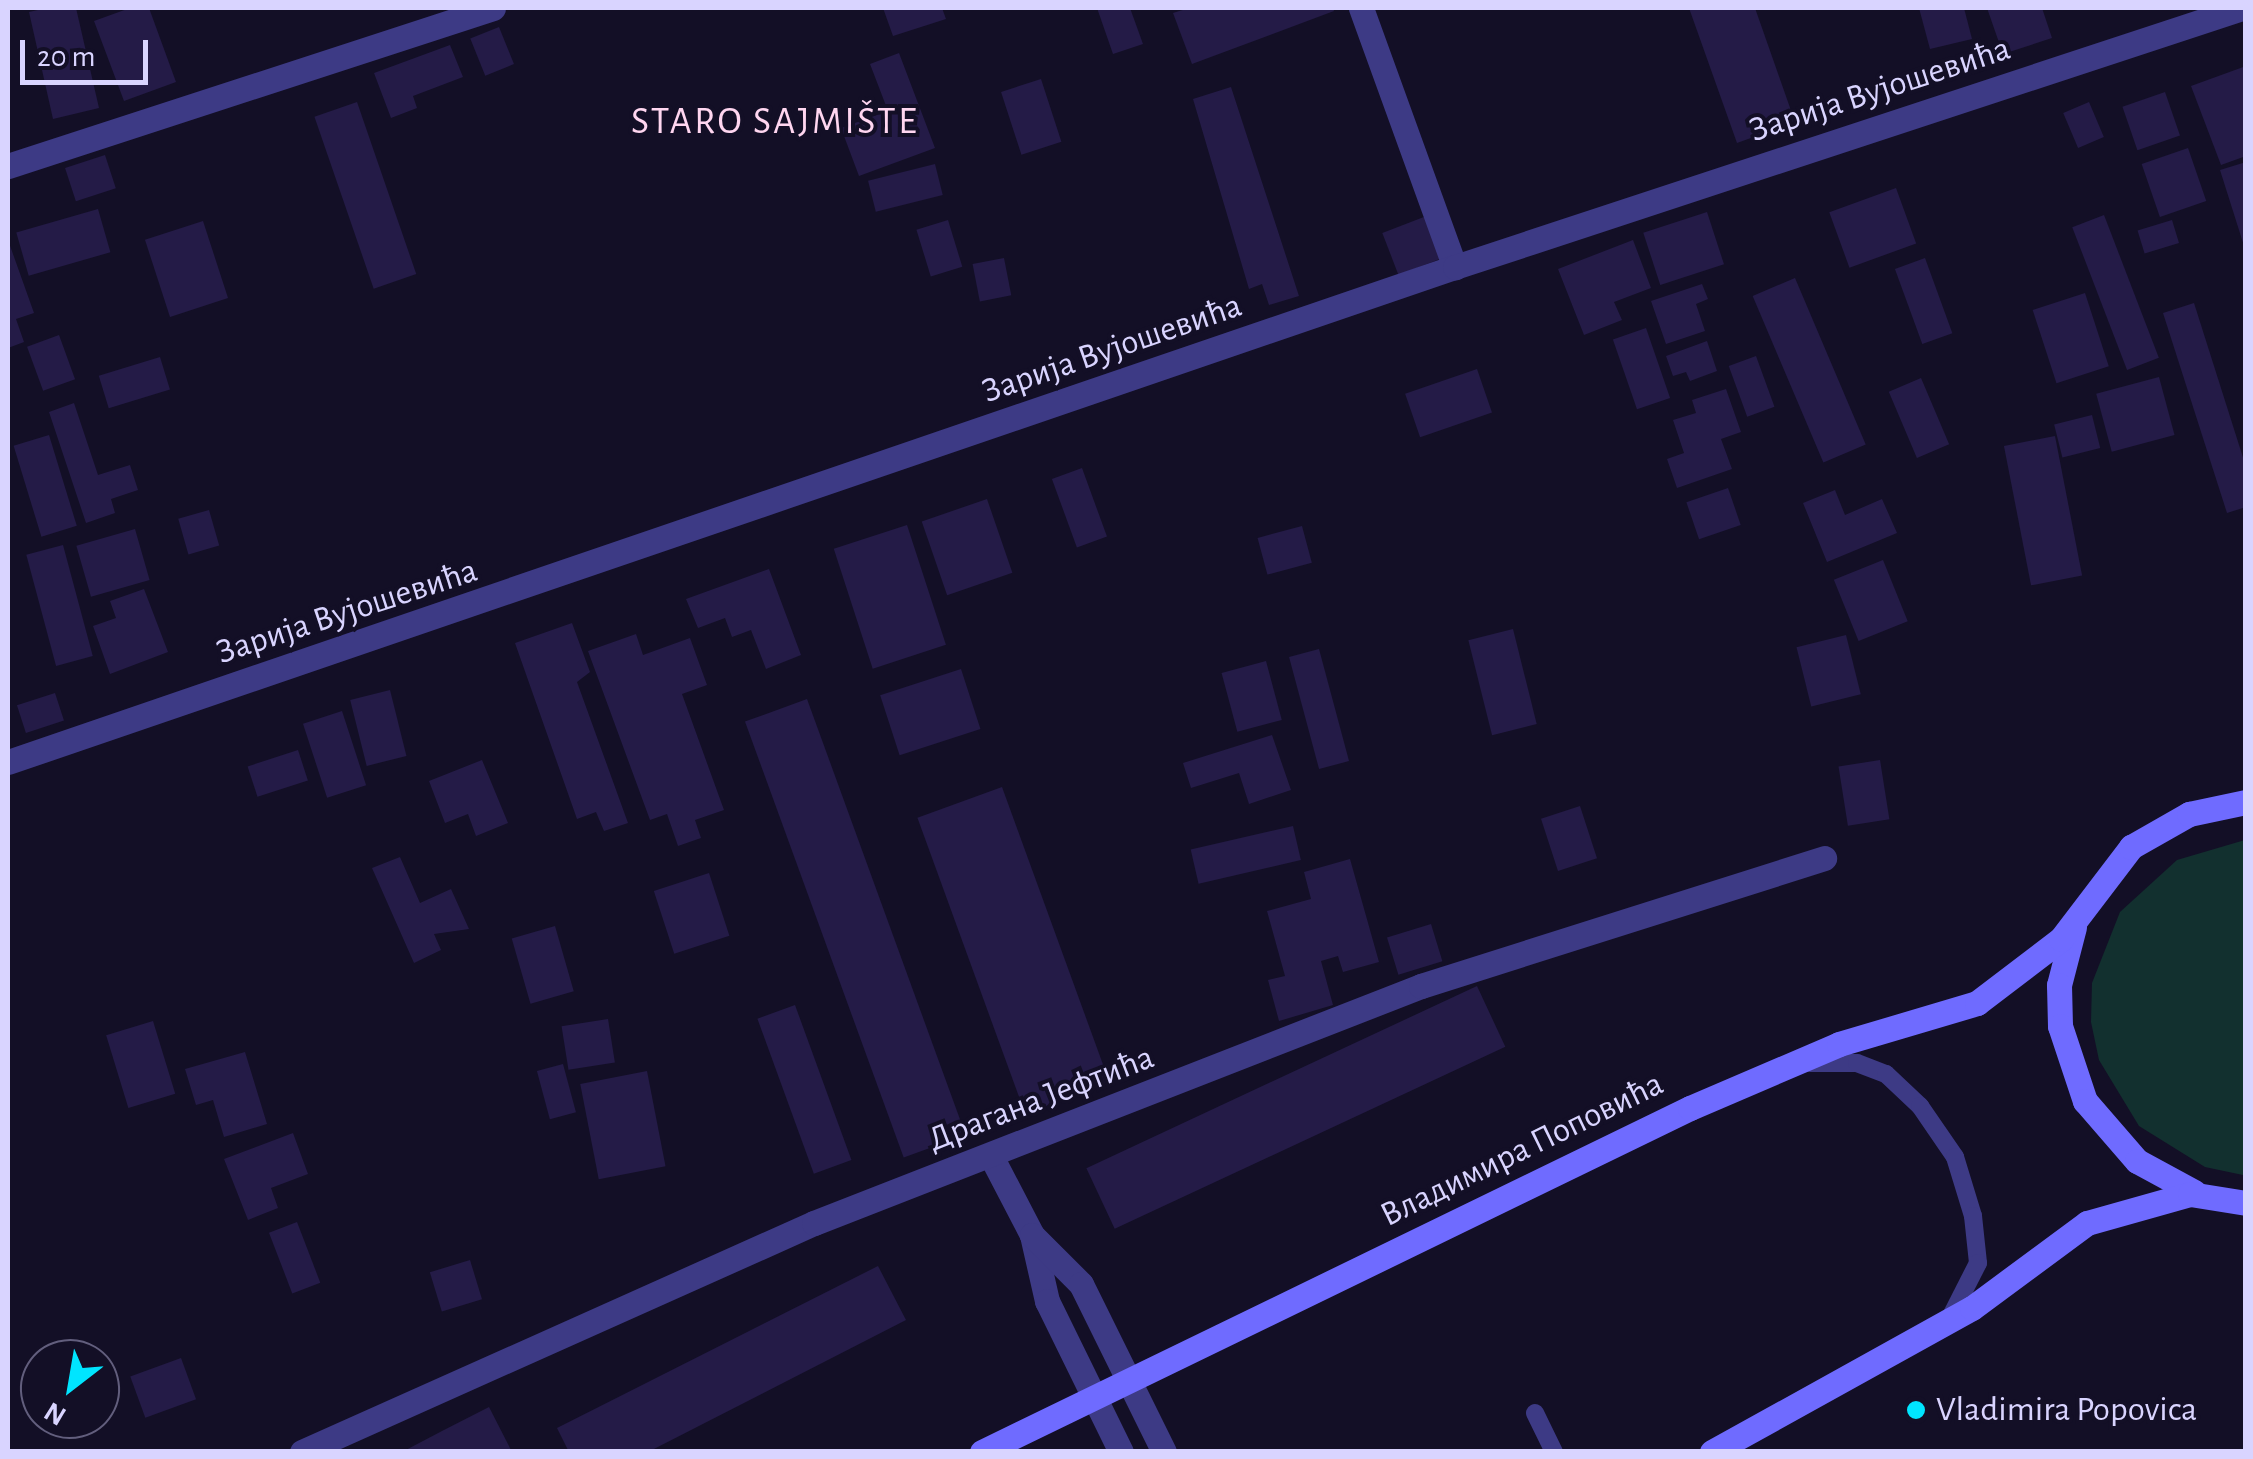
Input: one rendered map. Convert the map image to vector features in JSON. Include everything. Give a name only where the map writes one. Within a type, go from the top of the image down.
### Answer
[{"type":"main road","name":"Владимира Поповића","points":[[982,1452],[1778,1069],[1977,1003],[2032,966],[2112,866],[2158,828],[2246,802]]},
{"type":"main road","name":"Владимира Поповића","points":[[2081,909],[2066,946],[2060,1012],[2068,1064],[2085,1101],[2137,1161],[2208,1197]]},
{"type":"main road","name":"Владимира Поповића","points":[[1712,1452],[1938,1328],[2088,1223],[2150,1200],[2208,1197],[2246,1203]]},
{"type":"street","points":[[8,166],[493,8]]},
{"type":"street","points":[[1361,8],[1455,267]]},
{"type":"street","name":"Зарија Вујошевића","points":[[8,762],[1455,267],[2242,8]]},
{"type":"street","name":"Драгана Јефтића","points":[[302,1452],[814,1223],[992,1158],[1421,986],[1824,858]]},
{"type":"street","points":[[992,1158],[1032,1235],[1043,1290],[1122,1452]]},
{"type":"street","points":[[1032,1235],[1082,1284],[1164,1452]]},
{"type":"lane","points":[[1778,1069],[1830,1060],[1886,1074],[1920,1106],[1955,1157],[1974,1216],[1978,1263],[1968,1292],[1938,1328]]},
{"type":"lane","points":[[1535,1413],[1554,1452]]},
{"type":"green space","points":[[2245,840],[2243,1175],[2205,1167],[2139,1126],[2099,1060],[2091,1022],[2092,983],[2120,912],[2177,860]]},
{"type":"building","points":[[76,8],[99,108],[53,119],[29,12]]},
{"type":"building","points":[[130,8],[149,8],[176,82],[124,101],[94,21]]},
{"type":"building","points":[[883,8],[942,8],[946,19],[893,36]]},
{"type":"building","points":[[1097,8],[1130,8],[1143,44],[1113,54]]},
{"type":"building","points":[[1189,8],[1334,11],[1192,64],[1173,13]]},
{"type":"building","points":[[1689,8],[1755,8],[1795,122],[1737,143]]},
{"type":"building","points":[[1919,8],[1964,8],[1972,39],[1930,49]]},
{"type":"building","points":[[1987,8],[2042,8],[2052,38],[2003,54]]},
{"type":"building","points":[[499,27],[514,64],[485,76],[470,39]]},
{"type":"building","points":[[450,45],[463,77],[413,96],[417,108],[391,118],[374,73]]},
{"type":"building","points":[[899,53],[935,148],[859,176],[841,128],[888,111],[870,64]]},
{"type":"building","points":[[2246,66],[2246,156],[2221,165],[2191,86]]},
{"type":"building","points":[[1041,79],[1061,142],[1021,155],[1001,92]]},
{"type":"building","points":[[1231,87],[1299,296],[1269,305],[1262,284],[1249,289],[1193,99]]},
{"type":"building","points":[[2165,92],[2180,135],[2137,150],[2122,107]]},
{"type":"building","points":[[357,102],[416,274],[374,289],[314,117]]},
{"type":"building","points":[[2089,102],[2104,137],[2078,148],[2063,113]]},
{"type":"building","points":[[2188,148],[2206,201],[2160,217],[2142,164]]},
{"type":"building","points":[[105,155],[116,188],[76,201],[65,168]]},
{"type":"building","points":[[2246,162],[2246,249],[2245,249],[2220,170]]},
{"type":"building","points":[[935,164],[943,195],[876,212],[868,181]]},
{"type":"building","points":[[1896,188],[1916,243],[1849,268],[1829,212]]},
{"type":"building","points":[[98,209],[110,252],[29,276],[16,232]]},
{"type":"building","points":[[1707,212],[1724,264],[1660,285],[1643,233]]},
{"type":"building","points":[[1429,215],[1445,257],[1398,275],[1382,233]]},
{"type":"building","points":[[2104,215],[2159,358],[2127,370],[2072,227]]},
{"type":"building","points":[[948,220],[962,267],[931,277],[916,230]]},
{"type":"building","points":[[2172,220],[2179,243],[2145,253],[2138,231]]},
{"type":"building","points":[[203,221],[228,298],[170,317],[145,240]]},
{"type":"building","points":[[8,240],[34,313],[16,319],[24,342],[8,348]]},
{"type":"building","points":[[1633,240],[1651,288],[1614,302],[1622,320],[1584,335],[1558,269]]},
{"type":"building","points":[[1004,258],[1011,295],[980,301],[973,264]]},
{"type":"building","points":[[1925,258],[1952,333],[1922,344],[1895,269]]},
{"type":"building","points":[[1795,278],[1866,445],[1823,463],[1753,296]]},
{"type":"building","points":[[1702,284],[1708,299],[1696,304],[1705,331],[1666,344],[1651,301]]},
{"type":"building","points":[[2085,293],[2109,366],[2056,383],[2033,310]]},
{"type":"building","points":[[2194,303],[2246,467],[2246,507],[2227,513],[2163,313]]},
{"type":"building","points":[[1646,328],[1670,398],[1637,409],[1613,339]]},
{"type":"building","points":[[59,335],[75,379],[43,391],[27,347]]},
{"type":"building","points":[[1707,341],[1717,371],[1690,381],[1686,372],[1673,376],[1666,356]]},
{"type":"building","points":[[1756,356],[1774,407],[1747,417],[1729,366]]},
{"type":"building","points":[[160,357],[170,390],[109,408],[99,376]]},
{"type":"building","points":[[1477,369],[1492,412],[1420,437],[1405,394]]},
{"type":"building","points":[[2159,377],[2175,435],[2112,452],[2096,394]]},
{"type":"building","points":[[1921,378],[1949,444],[1917,458],[1889,392]]},
{"type":"building","points":[[1726,389],[1741,432],[1721,439],[1732,469],[1677,488],[1667,459],[1684,453],[1673,420],[1696,413],[1692,400]]},
{"type":"building","points":[[74,403],[98,475],[130,465],[138,490],[111,499],[115,513],[86,523],[49,412]]},
{"type":"building","points":[[2092,415],[2100,448],[2062,457],[2054,424]]},
{"type":"building","points":[[49,435],[77,526],[41,537],[14,446]]},
{"type":"building","points":[[2055,436],[2082,575],[2031,585],[2004,446]]},
{"type":"building","points":[[1082,468],[1107,537],[1077,548],[1052,479]]},
{"type":"building","points":[[1728,488],[1741,525],[1699,539],[1686,502]]},
{"type":"building","points":[[1835,490],[1845,515],[1882,499],[1897,533],[1827,562],[1803,503]]},
{"type":"building","points":[[987,499],[1012,573],[947,595],[922,521]]},
{"type":"building","points":[[209,510],[219,546],[188,554],[178,519]]},
{"type":"building","points":[[907,525],[946,645],[873,669],[834,549]]},
{"type":"building","points":[[1302,526],[1312,563],[1267,575],[1258,538]]},
{"type":"building","points":[[135,529],[150,580],[91,597],[76,546]]},
{"type":"building","points":[[63,545],[93,656],[56,666],[26,555]]},
{"type":"building","points":[[1883,560],[1908,621],[1859,641],[1834,580]]},
{"type":"building","points":[[769,569],[801,655],[766,669],[751,630],[732,637],[725,618],[698,628],[686,599]]},
{"type":"building","points":[[144,589],[168,652],[110,674],[93,626],[116,618],[110,601]]},
{"type":"building","points":[[572,623],[590,672],[577,682],[628,823],[604,831],[596,812],[577,819],[515,643]]},
{"type":"building","points":[[1513,629],[1537,724],[1492,735],[1468,640]]},
{"type":"building","points":[[636,634],[643,655],[690,638],[707,685],[682,694],[724,810],[695,820],[701,838],[678,846],[667,814],[650,820],[588,651]]},
{"type":"building","points":[[1846,635],[1861,694],[1811,707],[1797,647]]},
{"type":"building","points":[[1319,649],[1349,761],[1319,769],[1289,657]]},
{"type":"building","points":[[1266,661],[1282,720],[1237,732],[1222,673]]},
{"type":"building","points":[[961,669],[980,729],[900,755],[880,695]]},
{"type":"building","points":[[390,690],[406,756],[367,766],[350,700]]},
{"type":"building","points":[[55,693],[64,721],[26,733],[17,705]]},
{"type":"building","points":[[807,699],[966,1135],[904,1158],[745,722]]},
{"type":"building","points":[[342,711],[366,785],[327,798],[303,724]]},
{"type":"building","points":[[1272,735],[1291,790],[1249,804],[1239,773],[1191,788],[1183,763]]},
{"type":"building","points":[[298,750],[308,780],[257,797],[248,766]]},
{"type":"building","points":[[482,760],[508,823],[476,836],[468,814],[445,823],[429,781]]},
{"type":"building","points":[[1880,760],[1889,819],[1848,826],[1839,767]]},
{"type":"building","points":[[1002,787],[1110,1083],[1025,1114],[917,818]]},
{"type":"building","points":[[1580,806],[1597,858],[1558,871],[1541,819]]},
{"type":"building","points":[[1293,826],[1301,860],[1199,884],[1191,850]]},
{"type":"building","points":[[400,857],[420,903],[451,889],[469,929],[434,934],[441,950],[414,963],[372,868]]},
{"type":"building","points":[[1350,859],[1379,962],[1343,972],[1338,956],[1321,961],[1333,1005],[1279,1021],[1268,980],[1285,976],[1267,911],[1311,899],[1304,872]]},
{"type":"building","points":[[709,873],[729,936],[674,954],[654,891]]},
{"type":"building","points":[[1431,924],[1442,961],[1398,975],[1387,937]]},
{"type":"building","points":[[555,926],[574,991],[530,1004],[512,938]]},
{"type":"building","points":[[1477,986],[1505,1047],[1115,1229],[1086,1168]]},
{"type":"building","points":[[795,1005],[851,1160],[814,1174],[757,1019]]},
{"type":"building","points":[[608,1019],[615,1062],[568,1070],[562,1026]]},
{"type":"building","points":[[153,1021],[175,1094],[128,1108],[106,1035]]},
{"type":"building","points":[[245,1052],[267,1124],[224,1137],[213,1100],[196,1105],[185,1069]]},
{"type":"building","points":[[563,1064],[576,1112],[550,1119],[537,1071]]},
{"type":"building","points":[[647,1071],[666,1166],[599,1179],[580,1084]]},
{"type":"building","points":[[293,1133],[308,1174],[271,1188],[278,1208],[248,1220],[224,1159]]},
{"type":"building","points":[[297,1222],[320,1283],[292,1293],[269,1233]]},
{"type":"building","points":[[470,1260],[482,1299],[442,1311],[430,1272]]},
{"type":"building","points":[[878,1266],[906,1320],[648,1452],[569,1452],[557,1428]]},
{"type":"building","points":[[181,1358],[196,1399],[145,1418],[130,1376]]},
{"type":"building","points":[[489,1407],[512,1452],[402,1452],[442,1431]]},
{"type":"place","name":"Vladimira Popovica","points":[[1916,1410]]},
{"type":"district","name":"STARO SAJMIŠTE","points":[[775,123]]}]
